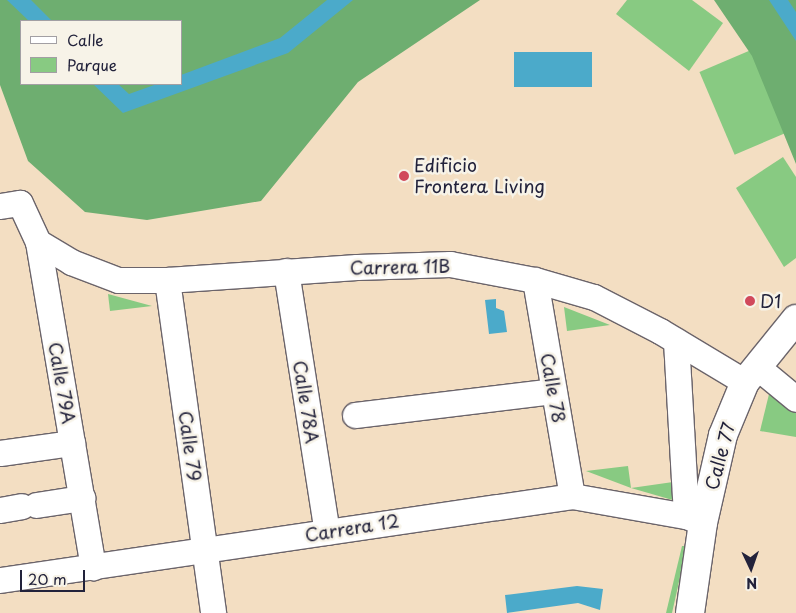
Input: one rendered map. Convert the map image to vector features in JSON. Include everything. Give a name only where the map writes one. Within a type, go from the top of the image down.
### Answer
[{"type":"street","name":"Calle 79A","points":[[10,205],[38,242],[93,567]]},
{"type":"street","name":"Carrera 11B","points":[[38,242],[71,262],[118,280],[167,280],[286,271],[450,264],[535,280],[594,297],[676,341],[750,374],[796,399]]},
{"type":"street","name":"Calle 78A","points":[[286,271],[327,532]]},
{"type":"street","name":"Calle 79","points":[[167,280],[213,613]]},
{"type":"street","name":"Calle 78","points":[[535,280],[572,496]]},
{"type":"street","name":"Calle 77","points":[[690,613],[694,519],[723,435],[750,374],[796,319]]},
{"type":"street","points":[[676,341],[694,519]]},
{"type":"street","points":[[354,415],[553,391]]},
{"type":"street","points":[[0,453],[72,443]]},
{"type":"street","name":"Carrera 12","points":[[0,580],[572,496],[694,519]]},
{"type":"street","points":[[19,507],[82,498]]},
{"type":"green space","points":[[0,0],[480,0],[358,82],[261,201],[147,220],[85,212],[28,161],[0,85]]},
{"type":"green space","points":[[627,0],[692,0],[723,23],[689,71],[616,14]]},
{"type":"green space","points":[[714,0],[796,0],[796,164],[752,56]]},
{"type":"green space","points":[[751,50],[786,133],[735,155],[699,72]]},
{"type":"green space","points":[[783,157],[796,177],[796,258],[784,267],[736,188]]},
{"type":"green space","points":[[108,294],[152,306],[110,311]]},
{"type":"green space","points":[[564,307],[610,325],[567,331]]},
{"type":"green space","points":[[770,390],[796,410],[796,437],[760,431]]},
{"type":"green space","points":[[628,466],[631,488],[586,471]]},
{"type":"green space","points":[[673,482],[676,501],[631,488]]},
{"type":"green space","points":[[682,546],[687,546],[672,613],[666,613]]},
{"type":"water","points":[[7,0],[31,0],[51,20],[28,20]]},
{"type":"water","points":[[327,0],[353,0],[288,53],[123,113],[94,85],[119,85],[129,94],[154,85],[182,85],[182,75],[280,38]]},
{"type":"water","points":[[769,0],[788,0],[796,12],[796,41]]},
{"type":"water","points":[[514,52],[592,52],[592,87],[514,87]]},
{"type":"water","points":[[496,299],[496,308],[504,311],[507,332],[489,334],[485,300]]},
{"type":"water","points":[[577,586],[603,589],[600,610],[578,603],[507,613],[505,595]]},
{"type":"place","name":"Edificio Frontera Living","points":[[404,176]]},
{"type":"place","name":"D1","points":[[750,301]]}]
